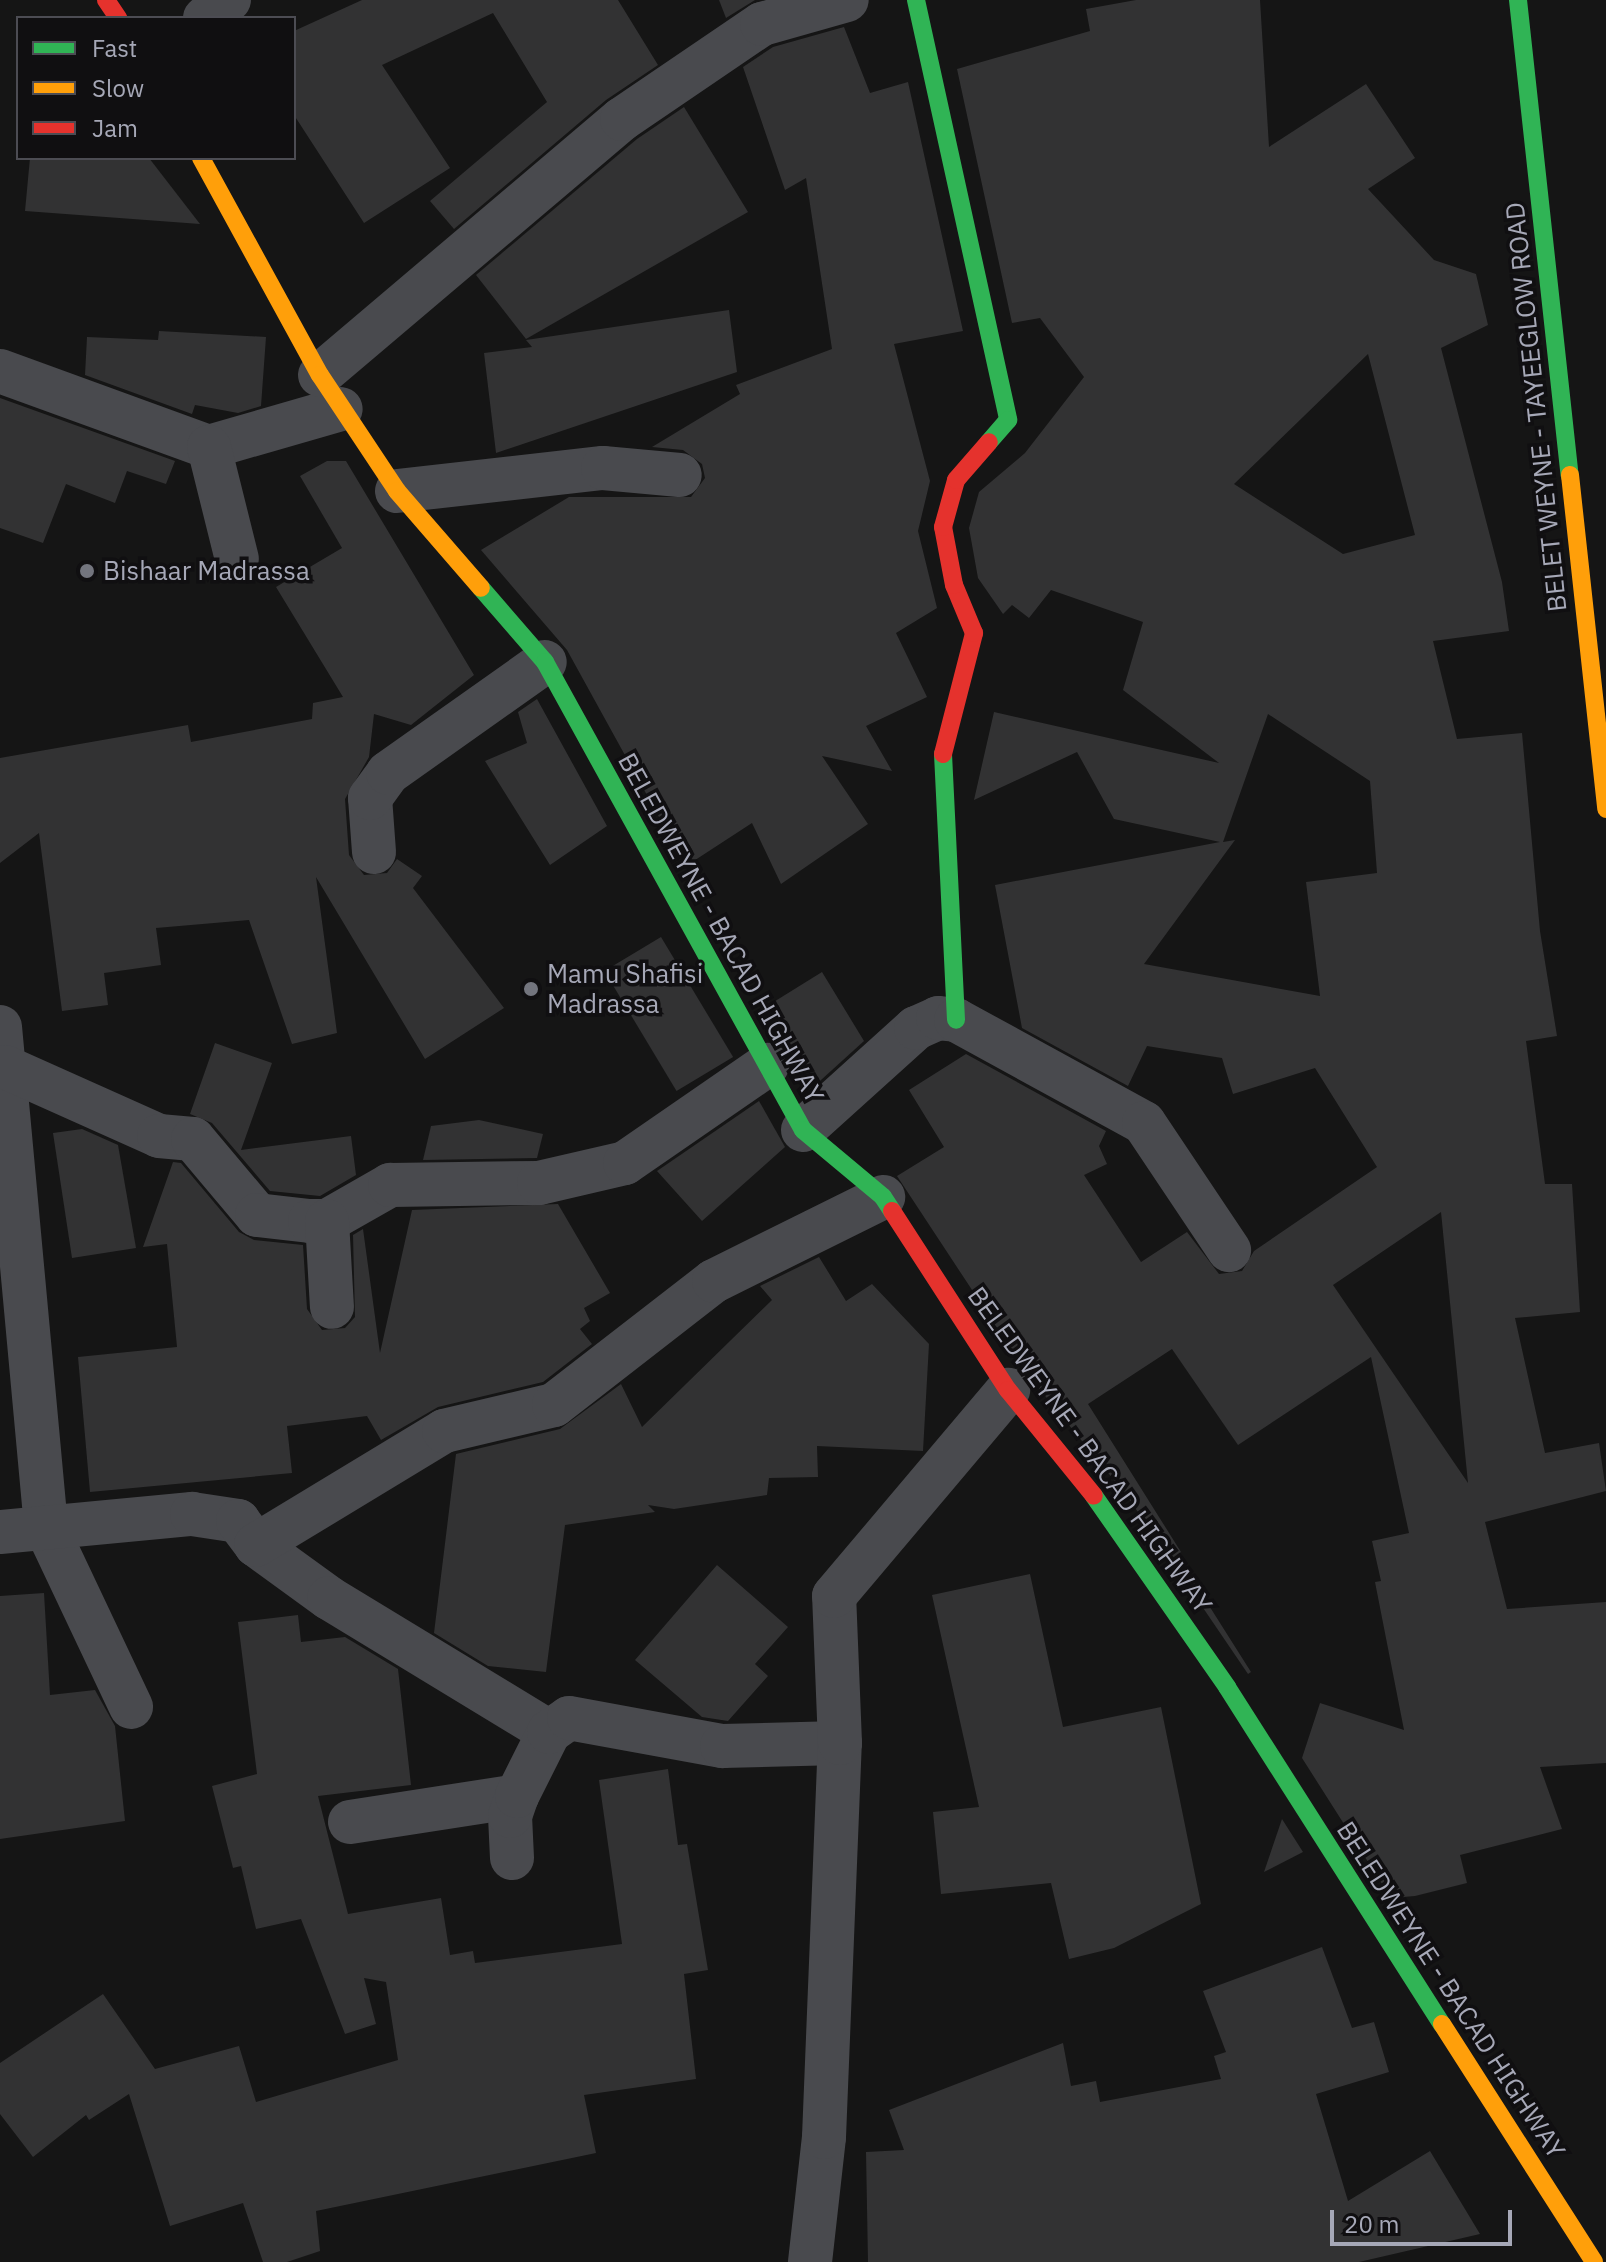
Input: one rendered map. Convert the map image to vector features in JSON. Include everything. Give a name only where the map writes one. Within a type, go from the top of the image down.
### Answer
[{"type":"street","points":[[208,16],[229,0]]},
{"type":"street","points":[[0,371],[209,447],[330,392],[622,119],[762,24],[847,0]]},
{"type":"street","points":[[916,0],[1008,420],[956,480],[943,527],[954,585],[974,633],[942,759],[956,1020]]},
{"type":"street","name":"BELET WEYNE - TAYEEGLOW ROAD","points":[[1518,0],[1606,809]]},
{"type":"street","name":"BELEDWEYNE - BACAD HIGHWAY","points":[[202,160],[330,392],[397,491],[545,662],[803,1130],[883,1197],[1008,1390],[1106,1510],[1227,1687],[1594,2262]]},
{"type":"street","points":[[209,447],[237,559]]},
{"type":"street","points":[[397,491],[603,468],[680,475]]},
{"type":"street","points":[[374,852],[370,798],[388,773],[545,662]]},
{"type":"street","points":[[803,1130],[916,1028],[938,1018],[956,1020],[1144,1123],[1229,1250]]},
{"type":"street","points":[[3,1047],[159,1136],[193,1139],[257,1215],[327,1221],[390,1185],[539,1183],[625,1163],[767,1065]]},
{"type":"street","points":[[3,1047],[46,1527],[131,1707]]},
{"type":"street","points":[[256,1545],[444,1431],[554,1405],[714,1281],[883,1197]]},
{"type":"street","points":[[327,1221],[332,1307]]},
{"type":"street","points":[[810,2262],[824,2137],[840,1743],[834,1596],[1008,1390]]},
{"type":"street","points":[[0,1532],[192,1514],[238,1521],[256,1545],[329,1598],[549,1732]]},
{"type":"street","points":[[512,1858],[510,1816],[517,1796],[549,1732],[569,1718],[722,1746],[840,1743]]},
{"type":"street","points":[[350,1822],[517,1796]]},
{"type":"building","points":[[362,0],[618,0],[658,65],[606,100],[454,229],[430,201],[547,102],[493,13],[382,65],[450,168],[364,223],[296,118],[296,30]]},
{"type":"building","points":[[719,0],[755,0],[726,18]]},
{"type":"building","points":[[1136,0],[1260,0],[1269,147],[1366,84],[1415,158],[1368,189],[1434,260],[1476,274],[1488,325],[1441,348],[1502,582],[1509,631],[1433,641],[1457,739],[1522,733],[1540,931],[1557,1036],[1526,1041],[1545,1184],[1572,1184],[1580,1312],[1515,1318],[1545,1453],[1599,1443],[1606,1491],[1485,1522],[1507,1609],[1606,1602],[1606,1763],[1540,1767],[1562,1829],[1460,1855],[1467,1883],[1415,1896],[1391,1898],[1302,1758],[1320,1703],[1404,1730],[1375,1582],[1381,1581],[1372,1541],[1409,1533],[1371,1357],[1238,1445],[1172,1349],[1088,1404],[1181,1552],[1177,1555],[1251,1672],[1248,1674],[1127,1496],[1028,1375],[897,1176],[944,1147],[909,1090],[966,1054],[1106,1131],[1099,1146],[1107,1164],[1084,1175],[1141,1262],[1187,1232],[1219,1274],[1242,1271],[1254,1251],[1377,1167],[1315,1068],[1233,1094],[1222,1058],[1147,1046],[1128,1086],[1022,1028],[995,885],[1220,842],[1114,819],[1077,752],[974,800],[994,712],[1219,763],[1123,690],[1143,622],[1051,590],[1029,618],[1012,605],[1003,614],[978,578],[969,528],[979,492],[1025,453],[1084,377],[1040,318],[1012,323],[957,69],[1090,31],[1086,9]],"holes":[[[1368,354],[1415,535],[1343,554],[1234,484]],[[1268,714],[1370,781],[1377,873],[1306,882],[1320,996],[1144,964],[1235,840],[1223,842]],[[1441,1212],[1468,1483],[1333,1285]]]},
{"type":"building","points":[[844,27],[870,93],[908,82],[963,331],[894,344],[930,481],[918,531],[937,608],[896,633],[927,697],[866,726],[892,771],[822,756],[868,824],[781,884],[752,823],[686,866],[567,650],[481,550],[569,497],[691,497],[705,478],[702,464],[683,450],[652,447],[740,394],[736,385],[832,349],[806,178],[785,190],[743,67],[773,47]]},
{"type":"building","points":[[684,107],[748,212],[526,339],[476,275],[637,139]]},
{"type":"building","points":[[30,160],[151,160],[200,224],[25,211]]},
{"type":"building","points":[[729,310],[737,372],[496,453],[484,353],[532,347],[526,340]]},
{"type":"building","points":[[159,331],[266,337],[261,406],[238,413],[195,405],[192,414],[85,375],[87,337],[158,340]]},
{"type":"building","points":[[0,398],[175,461],[166,484],[127,471],[115,503],[66,484],[43,543],[0,528]]},
{"type":"building","points":[[327,461],[346,461],[474,675],[411,725],[374,714],[369,757],[345,799],[349,855],[364,875],[387,873],[397,859],[422,876],[413,888],[504,1008],[425,1059],[316,877],[337,1033],[292,1044],[249,920],[156,928],[161,965],[104,973],[108,1005],[62,1011],[39,833],[0,863],[0,758],[188,725],[191,742],[312,719],[313,703],[343,697],[276,587],[342,548],[300,476]]},
{"type":"building","points":[[537,699],[607,826],[550,865],[485,761],[527,743],[518,712]]},
{"type":"building","points":[[661,937],[733,1057],[677,1091],[604,971]]},
{"type":"building","points":[[822,972],[864,1041],[810,1090],[764,1008]]},
{"type":"building","points":[[215,1043],[272,1063],[241,1150],[351,1136],[356,1175],[320,1196],[270,1191],[212,1123],[190,1114]]},
{"type":"building","points":[[759,1101],[785,1147],[702,1221],[657,1171]]},
{"type":"building","points":[[479,1120],[543,1134],[537,1158],[423,1160],[431,1126]]},
{"type":"building","points":[[82,1129],[118,1145],[136,1248],[72,1258],[53,1133]]},
{"type":"building","points":[[173,1162],[181,1163],[239,1232],[254,1240],[303,1245],[307,1309],[322,1330],[345,1328],[355,1317],[353,1235],[363,1229],[380,1353],[412,1210],[558,1204],[610,1293],[584,1308],[590,1321],[580,1329],[592,1344],[543,1382],[438,1407],[381,1440],[367,1416],[287,1426],[292,1473],[90,1492],[78,1357],[177,1347],[167,1244],[143,1247]]},
{"type":"building","points":[[819,1257],[846,1301],[872,1284],[929,1344],[923,1451],[817,1446],[818,1477],[769,1478],[767,1495],[674,1509],[648,1505],[655,1512],[565,1525],[546,1672],[488,1666],[434,1633],[456,1454],[560,1429],[621,1384],[642,1427],[772,1300],[760,1286]]},
{"type":"building","points":[[717,1565],[788,1627],[755,1664],[768,1676],[728,1721],[702,1717],[635,1660]]},
{"type":"building","points":[[1030,1574],[1063,1727],[1161,1707],[1201,1904],[1114,1948],[1069,1959],[1051,1883],[941,1894],[933,1812],[979,1807],[932,1595]]},
{"type":"building","points":[[44,1593],[50,1695],[95,1690],[115,1726],[125,1821],[0,1839],[0,1596]]},
{"type":"building","points":[[298,1615],[301,1642],[345,1637],[398,1669],[411,1785],[318,1796],[348,1914],[441,1898],[450,1955],[473,1951],[475,1963],[622,1944],[599,1780],[668,1769],[678,1845],[687,1844],[708,1970],[684,1974],[696,2079],[584,2095],[596,2153],[316,2211],[320,2251],[287,2262],[263,2262],[243,2203],[170,2226],[129,2094],[89,2120],[86,2115],[33,2157],[0,2114],[0,2063],[103,1994],[155,2069],[239,2046],[256,2102],[398,2060],[386,1982],[364,1978],[376,2024],[345,2034],[301,1919],[256,1929],[241,1866],[233,1868],[212,1786],[257,1774],[238,1622]]},
{"type":"building","points":[[1282,1819],[1303,1852],[1264,1872]]},
{"type":"building","points":[[1322,1947],[1352,2028],[1374,2022],[1389,2072],[1316,2094],[1348,2201],[1430,2151],[1480,2234],[1359,2262],[868,2262],[866,2152],[904,2150],[889,2110],[1063,2043],[1071,2086],[1096,2081],[1100,2102],[1221,2079],[1214,2056],[1226,2052],[1203,1991]]},
{"type":"traffic: fast","points":[[916,0],[1008,420],[989,442]]},
{"type":"traffic: fast","points":[[1518,0],[1570,475]]},
{"type":"traffic: fast","points":[[481,588],[545,662],[803,1130],[883,1197],[892,1211]]},
{"type":"traffic: fast","points":[[943,754],[956,1020]]},
{"type":"traffic: fast","points":[[1094,1496],[1227,1687],[1442,2024]]},
{"type":"traffic: slow","points":[[202,160],[320,375],[397,491],[481,588]]},
{"type":"traffic: slow","points":[[1570,475],[1606,809]]},
{"type":"traffic: slow","points":[[1442,2024],[1594,2262]]},
{"type":"traffic: jam","points":[[106,0],[117,16]]},
{"type":"traffic: jam","points":[[943,754],[974,633],[954,585],[943,527],[956,480],[989,442]]},
{"type":"traffic: jam","points":[[892,1211],[1008,1390],[1094,1496]]},
{"type":"place","name":"Bishaar Madrassa","points":[[87,571]]},
{"type":"place","name":"Mamu Shafisi Madrassa","points":[[531,989]]}]
